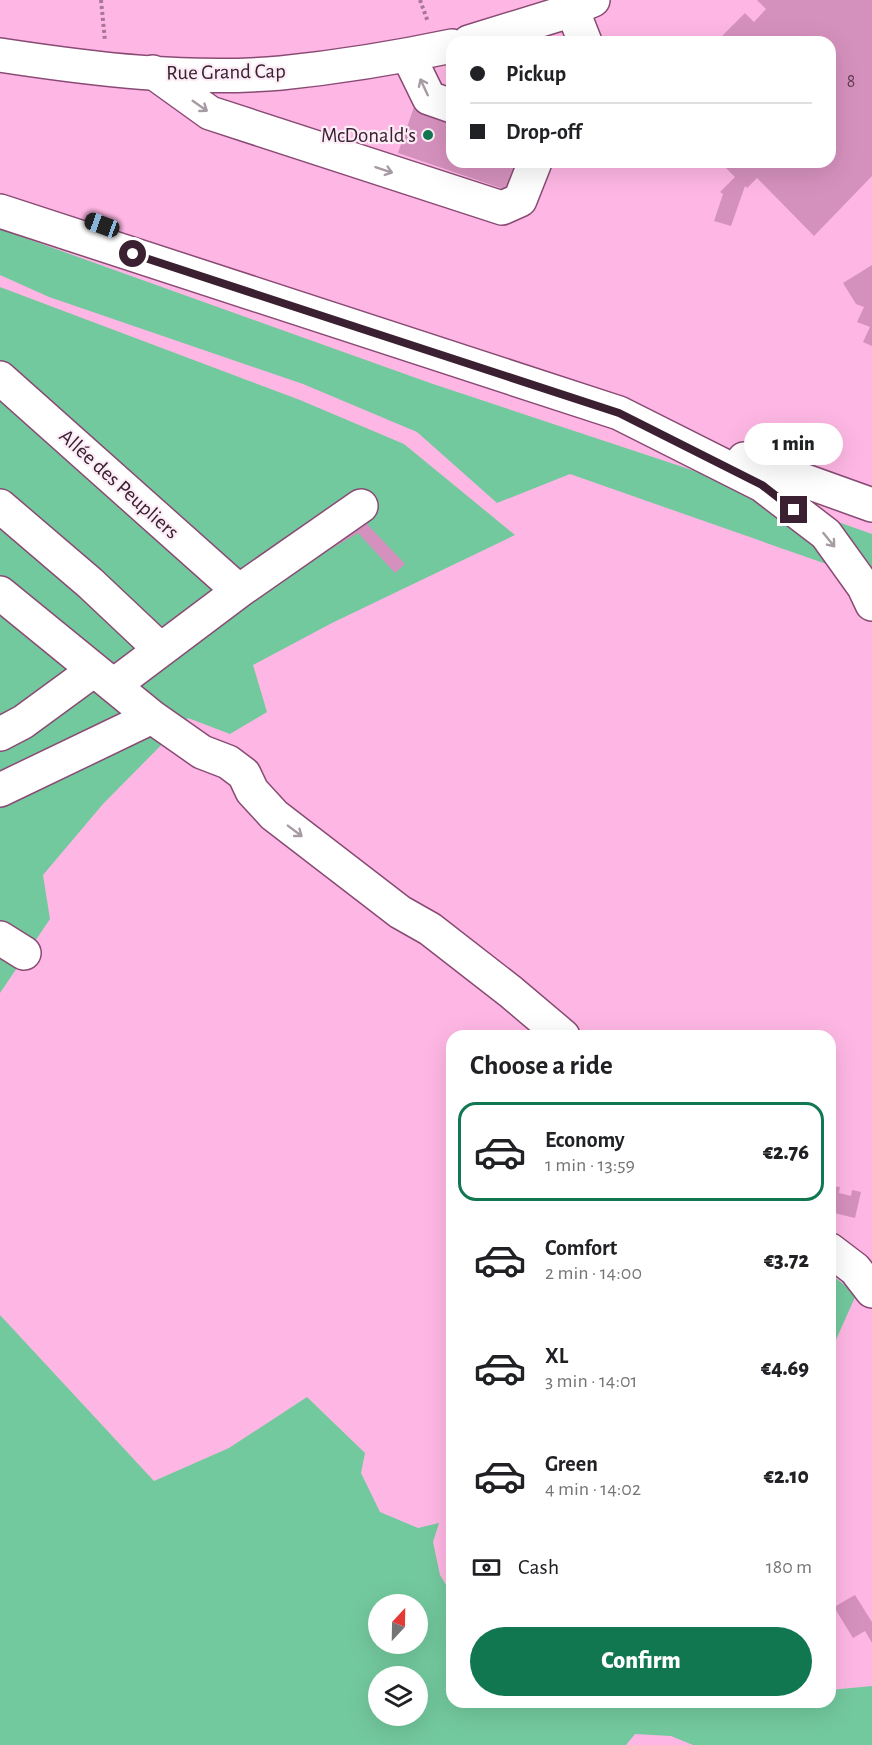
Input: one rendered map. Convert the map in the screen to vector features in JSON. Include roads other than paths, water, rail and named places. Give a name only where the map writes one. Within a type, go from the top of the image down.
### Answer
[{"type":"main road","points":[[487,36],[583,4],[585,36]]},
{"type":"main road","name":"Rue Grand Cap","points":[[0,56],[87,68],[183,75],[279,73],[375,62],[446,47]]},
{"type":"main road","points":[[408,55],[429,98],[446,104]]},
{"type":"main road","points":[[153,72],[210,113],[502,208],[520,200],[533,168]]},
{"type":"main road","points":[[0,188],[872,505]]},
{"type":"main road","points":[[0,211],[619,413],[762,485],[826,534],[864,586],[872,604]]},
{"type":"main road","name":"Allée des Peupliers","points":[[0,378],[239,591]]},
{"type":"main road","points":[[0,506],[90,583],[160,649]]},
{"type":"main road","points":[[0,734],[160,649],[361,506]]},
{"type":"main road","points":[[5,605],[104,678],[152,717],[202,752],[218,774],[233,786],[252,792],[274,815],[400,912],[430,929],[555,1030]]},
{"type":"main road","points":[[0,790],[152,717]]},
{"type":"main road","points":[[836,1255],[866,1278]]},
{"type":"place","name":"McDonald's","points":[[428,135]]}]
